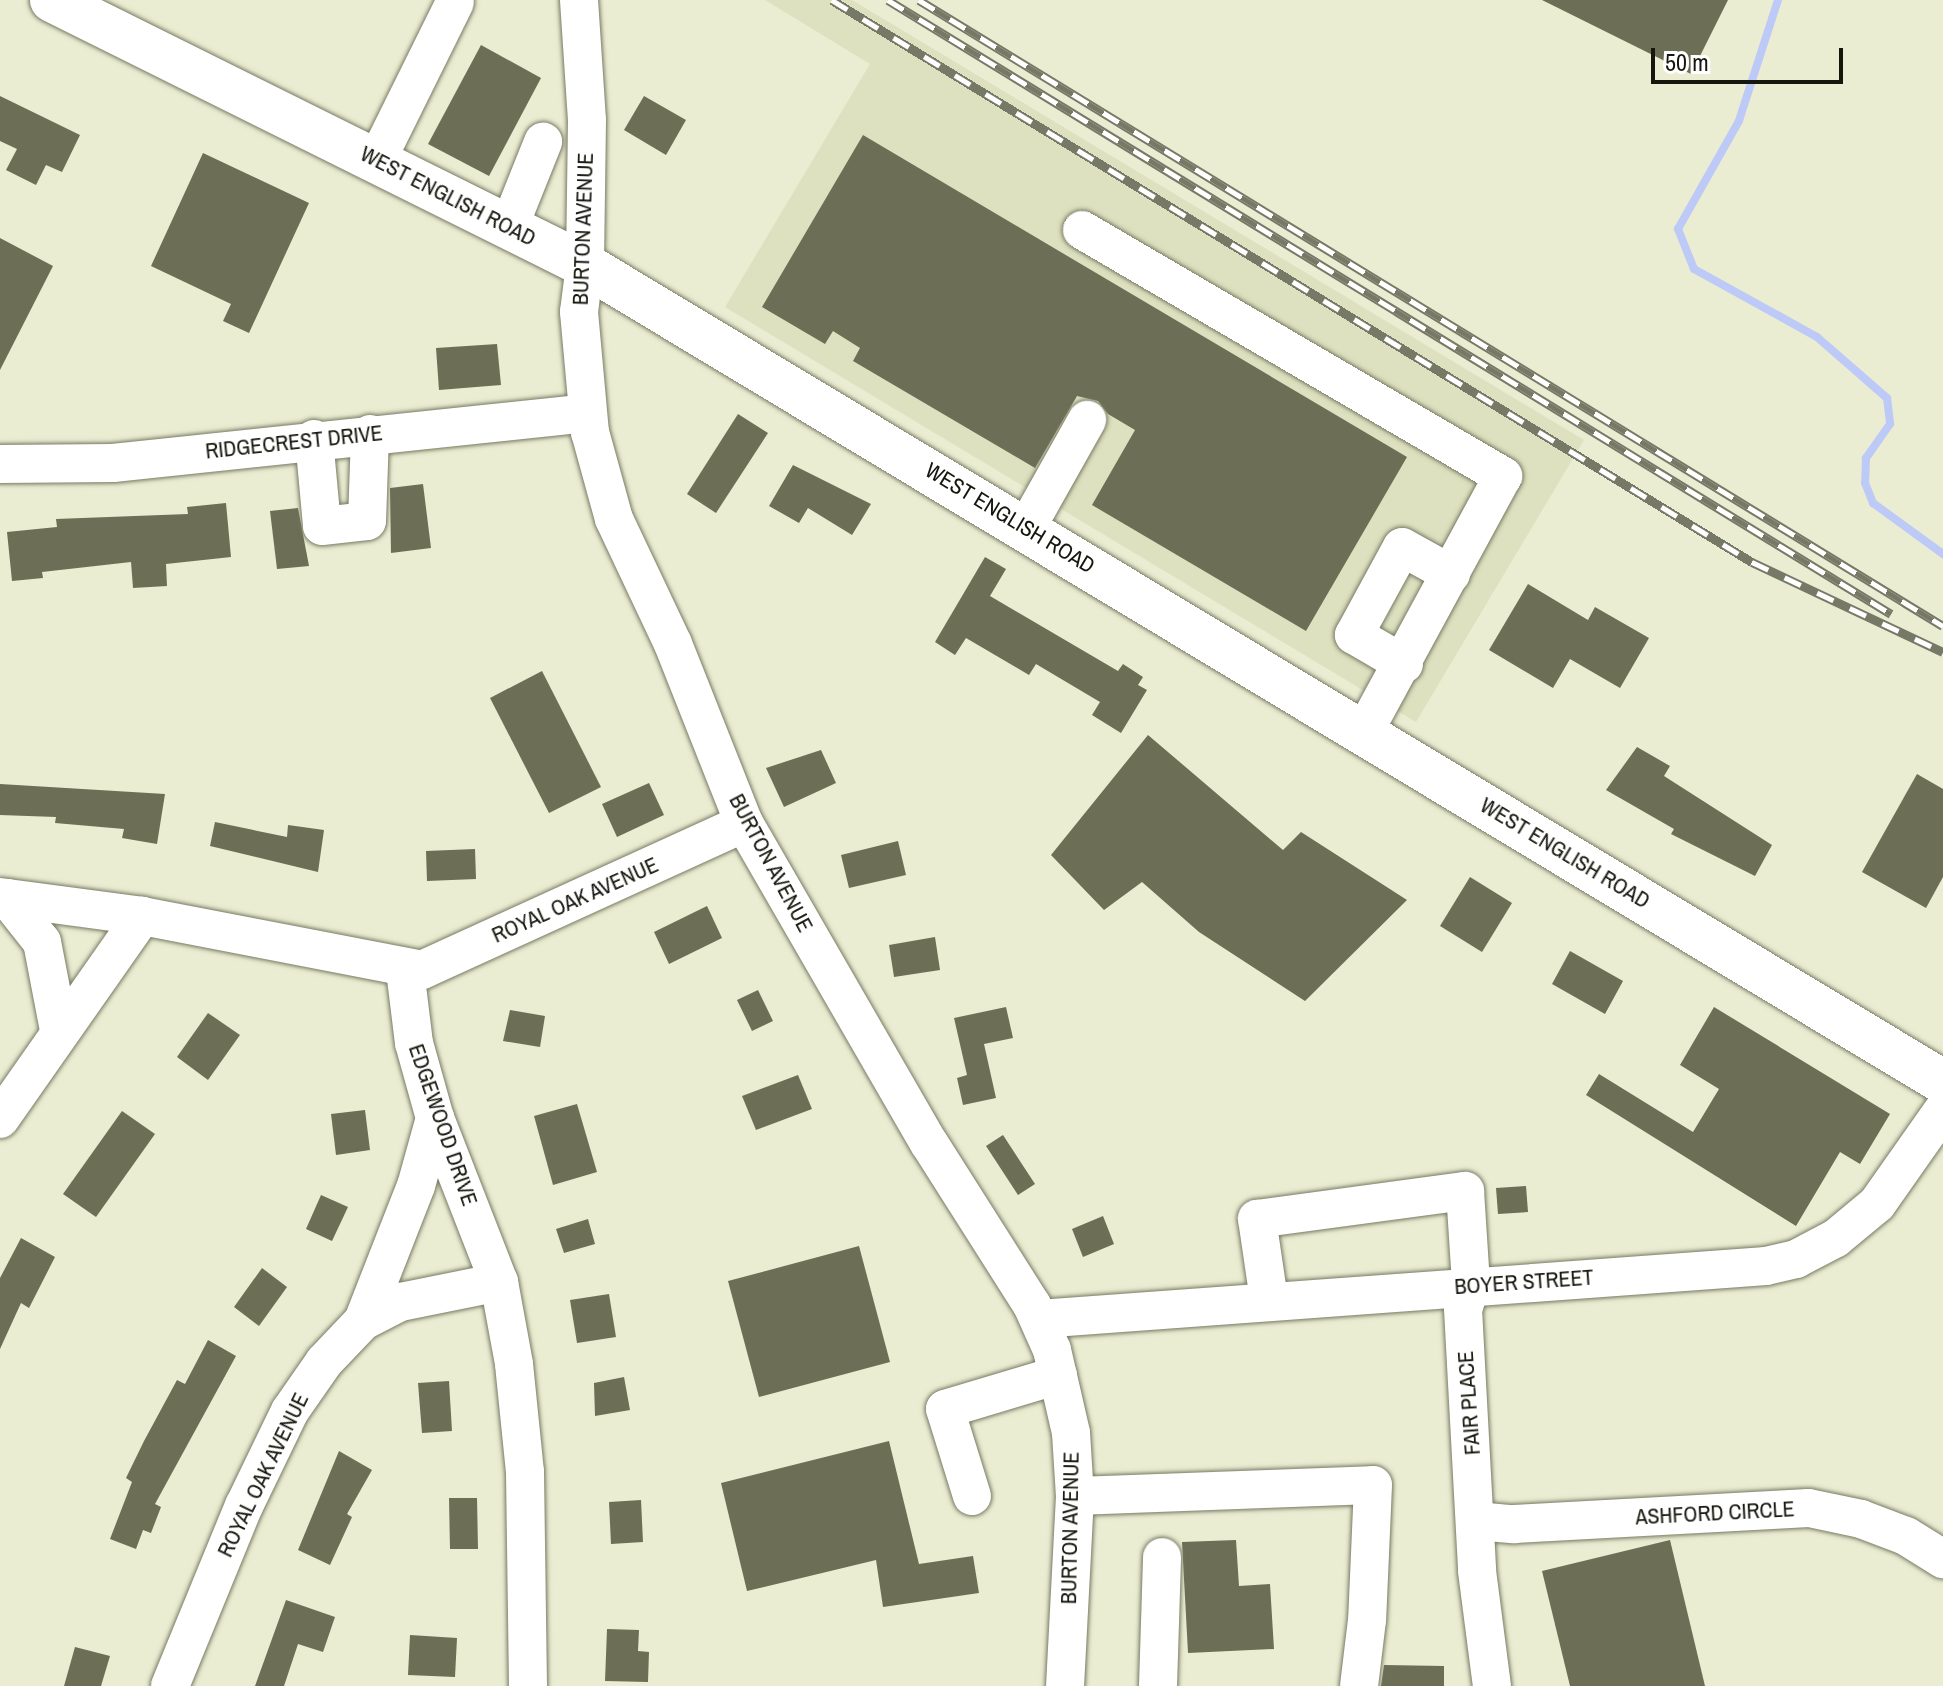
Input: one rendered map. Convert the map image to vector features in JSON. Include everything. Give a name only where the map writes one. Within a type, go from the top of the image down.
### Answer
[{"type":"main road","name":"WEST ENGLISH ROAD","points":[[52,0],[585,265],[1027,527],[1943,1082]]},
{"type":"street","name":"BURTON AVENUE","points":[[579,0],[587,120],[585,265],[579,312],[587,413],[614,519],[673,644],[744,823],[929,1143],[1039,1319],[1058,1375],[1071,1433],[1075,1496],[1065,1686]]},
{"type":"street","points":[[376,162],[455,2]]},
{"type":"street","points":[[509,227],[543,142]]},
{"type":"street","points":[[1082,230],[1503,476],[1404,664],[1364,732]]},
{"type":"street","name":"RIDGECREST DRIVE","points":[[0,464],[113,463],[314,439],[587,413]]},
{"type":"street","points":[[1027,527],[1087,420]]},
{"type":"street","points":[[314,439],[322,526],[367,521],[370,434]]},
{"type":"street","points":[[1404,664],[1354,635],[1402,547],[1451,574]]},
{"type":"street","name":"ROYAL OAK AVENUE","points":[[405,970],[422,970],[744,823]]},
{"type":"street","points":[[4,897],[142,916],[405,970]]},
{"type":"street","points":[[4,897],[42,942],[59,1030]]},
{"type":"street","points":[[0,1119],[59,1030],[142,916]]},
{"type":"street","name":"EDGEWOOD DRIVE","points":[[405,970],[406,1007],[435,1118],[499,1282],[514,1364],[525,1472],[528,1686]]},
{"type":"street","name":"BOYER STREET","points":[[1039,1319],[1796,1259],[1836,1238],[1877,1204],[1943,1110]]},
{"type":"street","points":[[363,1321],[416,1186],[435,1118]]},
{"type":"street","name":"FAIR PLACE","points":[[1269,1300],[1257,1219],[1465,1191],[1471,1285],[1463,1309],[1477,1571],[1492,1686]]},
{"type":"street","name":"ROYAL OAK AVENUE","points":[[170,1686],[290,1411],[324,1362],[363,1321],[434,1291],[499,1282]]},
{"type":"street","points":[[972,1496],[945,1409],[1058,1375]]},
{"type":"street","points":[[1075,1496],[1373,1485],[1367,1620],[1359,1686]]},
{"type":"street","name":"ASHFORD CIRCLE","points":[[1476,1521],[1514,1524],[1809,1508],[1861,1519],[1906,1536],[1943,1559]]},
{"type":"street","points":[[1158,1686],[1162,1557]]},
{"type":"shaded area","points":[[765,0],[852,0],[1584,440],[1416,722],[725,307],[870,64]]},
{"type":"building","points":[[1542,0],[1728,0],[1691,74]]},
{"type":"building","points":[[481,45],[541,78],[489,176],[428,144]]},
{"type":"building","points":[[0,96],[80,135],[62,172],[46,165],[36,185],[6,170],[17,149],[0,141]]},
{"type":"building","points":[[644,96],[686,120],[666,155],[624,130]]},
{"type":"building","points":[[863,135],[1407,457],[1306,631],[1092,505],[1135,430],[1108,414],[1098,401],[1077,396],[1035,468],[853,361],[860,348],[833,331],[825,344],[762,307]]},
{"type":"building","points":[[203,153],[309,203],[249,333],[223,321],[231,304],[151,266]]},
{"type":"building","points":[[0,238],[53,266],[0,370]]},
{"type":"building","points":[[497,344],[501,385],[439,390],[436,348]]},
{"type":"building","points":[[738,414],[768,433],[716,513],[687,494]]},
{"type":"building","points":[[793,465],[871,504],[852,535],[808,508],[799,523],[769,506]]},
{"type":"building","points":[[423,484],[431,548],[391,553],[390,488]]},
{"type":"building","points":[[226,503],[231,557],[166,564],[167,586],[133,588],[131,562],[42,572],[43,578],[12,581],[7,532],[57,527],[56,519],[188,514],[187,507]]},
{"type":"building","points":[[298,508],[309,566],[277,569],[270,511]]},
{"type":"building","points":[[985,557],[1006,569],[990,596],[1118,671],[1123,664],[1143,677],[1138,685],[1147,690],[1121,733],[1092,715],[1100,702],[1036,664],[1029,675],[966,638],[955,655],[935,642]]},
{"type":"building","points":[[1528,584],[1588,620],[1595,607],[1649,638],[1620,688],[1570,659],[1553,688],[1489,650]]},
{"type":"building","points":[[542,671],[601,787],[549,813],[490,698]]},
{"type":"building","points":[[1148,735],[1283,850],[1301,832],[1407,900],[1305,1001],[1199,932],[1142,882],[1104,910],[1051,855]]},
{"type":"building","points":[[1637,747],[1670,766],[1664,776],[1772,845],[1755,876],[1671,834],[1674,829],[1606,790]]},
{"type":"building","points":[[821,750],[836,783],[784,807],[766,768]]},
{"type":"building","points":[[1917,774],[1943,789],[1943,877],[1926,908],[1862,872]]},
{"type":"building","points":[[649,783],[664,815],[617,837],[602,804]]},
{"type":"building","points":[[0,784],[165,794],[157,844],[122,838],[124,829],[55,823],[56,817],[0,815]]},
{"type":"building","points":[[215,822],[287,837],[288,825],[324,830],[318,872],[210,846]]},
{"type":"building","points":[[898,841],[906,875],[849,888],[841,855]]},
{"type":"building","points":[[475,849],[476,879],[427,881],[426,851]]},
{"type":"building","points":[[1470,877],[1512,903],[1482,952],[1440,926]]},
{"type":"building","points":[[707,906],[722,938],[669,964],[654,932]]},
{"type":"building","points":[[935,937],[940,970],[894,977],[889,945]]},
{"type":"building","points":[[1570,951],[1623,981],[1605,1014],[1552,984]]},
{"type":"building","points":[[758,990],[773,1021],[752,1031],[737,1000]]},
{"type":"building","points":[[1006,1007],[1013,1038],[984,1044],[996,1098],[963,1105],[957,1078],[967,1075],[954,1018]]},
{"type":"building","points":[[1714,1007],[1890,1114],[1860,1164],[1840,1152],[1796,1226],[1586,1095],[1599,1074],[1693,1132],[1719,1089],[1680,1065]]},
{"type":"building","points":[[510,1010],[545,1016],[540,1047],[503,1041]]},
{"type":"building","points":[[208,1013],[240,1035],[208,1080],[177,1057]]},
{"type":"building","points":[[798,1075],[812,1109],[756,1130],[742,1096]]},
{"type":"building","points":[[577,1104],[597,1172],[553,1185],[534,1116]]},
{"type":"building","points":[[365,1110],[370,1150],[336,1155],[331,1114]]},
{"type":"building","points":[[122,1111],[155,1134],[96,1217],[63,1194]]},
{"type":"building","points":[[1003,1135],[1035,1184],[1018,1195],[986,1146]]},
{"type":"building","points":[[1526,1186],[1528,1212],[1498,1214],[1496,1188]]},
{"type":"building","points":[[321,1195],[348,1207],[332,1241],[306,1229]]},
{"type":"building","points":[[1103,1216],[1114,1244],[1083,1257],[1072,1229]]},
{"type":"building","points":[[588,1219],[595,1244],[564,1253],[556,1229]]},
{"type":"building","points":[[21,1238],[55,1257],[29,1308],[21,1303],[0,1349],[0,1278]]},
{"type":"building","points":[[859,1246],[890,1362],[759,1397],[728,1281]]},
{"type":"building","points":[[262,1268],[287,1287],[259,1326],[234,1307]]},
{"type":"building","points":[[609,1294],[616,1337],[577,1343],[570,1300]]},
{"type":"building","points":[[208,1340],[236,1356],[155,1504],[161,1507],[151,1533],[143,1530],[136,1549],[110,1539],[132,1482],[126,1478],[144,1441],[177,1380],[185,1384]]},
{"type":"building","points":[[624,1377],[630,1410],[595,1416],[594,1383]]},
{"type":"building","points":[[449,1381],[452,1431],[422,1433],[418,1383]]},
{"type":"building","points":[[889,1441],[919,1564],[973,1556],[979,1593],[883,1607],[876,1560],[747,1591],[721,1483]]},
{"type":"building","points":[[339,1451],[372,1470],[347,1514],[352,1517],[330,1565],[298,1550]]},
{"type":"building","points":[[449,1498],[477,1498],[478,1549],[450,1549]]},
{"type":"building","points":[[641,1500],[643,1542],[611,1544],[609,1502]]},
{"type":"building","points":[[1236,1540],[1239,1586],[1270,1584],[1274,1649],[1188,1653],[1182,1542]]},
{"type":"building","points":[[1670,1540],[1705,1686],[1570,1686],[1542,1571]]},
{"type":"building","points":[[286,1600],[335,1617],[323,1652],[298,1644],[284,1686],[255,1686]]},
{"type":"building","points":[[607,1629],[639,1630],[638,1651],[649,1652],[648,1682],[605,1681]]},
{"type":"building","points":[[410,1635],[457,1638],[455,1677],[408,1675]]},
{"type":"building","points":[[75,1647],[110,1656],[101,1686],[64,1686]]},
{"type":"building","points":[[1384,1665],[1444,1666],[1444,1686],[1381,1686]]},
{"type":"waterway","points":[[1778,0],[1739,121],[1678,229],[1694,269],[1817,337],[1887,398],[1890,424],[1866,458],[1865,483],[1873,503],[1943,554]]},
{"type":"railway","points":[[832,0],[1752,562],[1943,652]]},
{"type":"railway","points":[[888,0],[1891,614]]},
{"type":"railway","points":[[919,0],[1943,626]]}]
